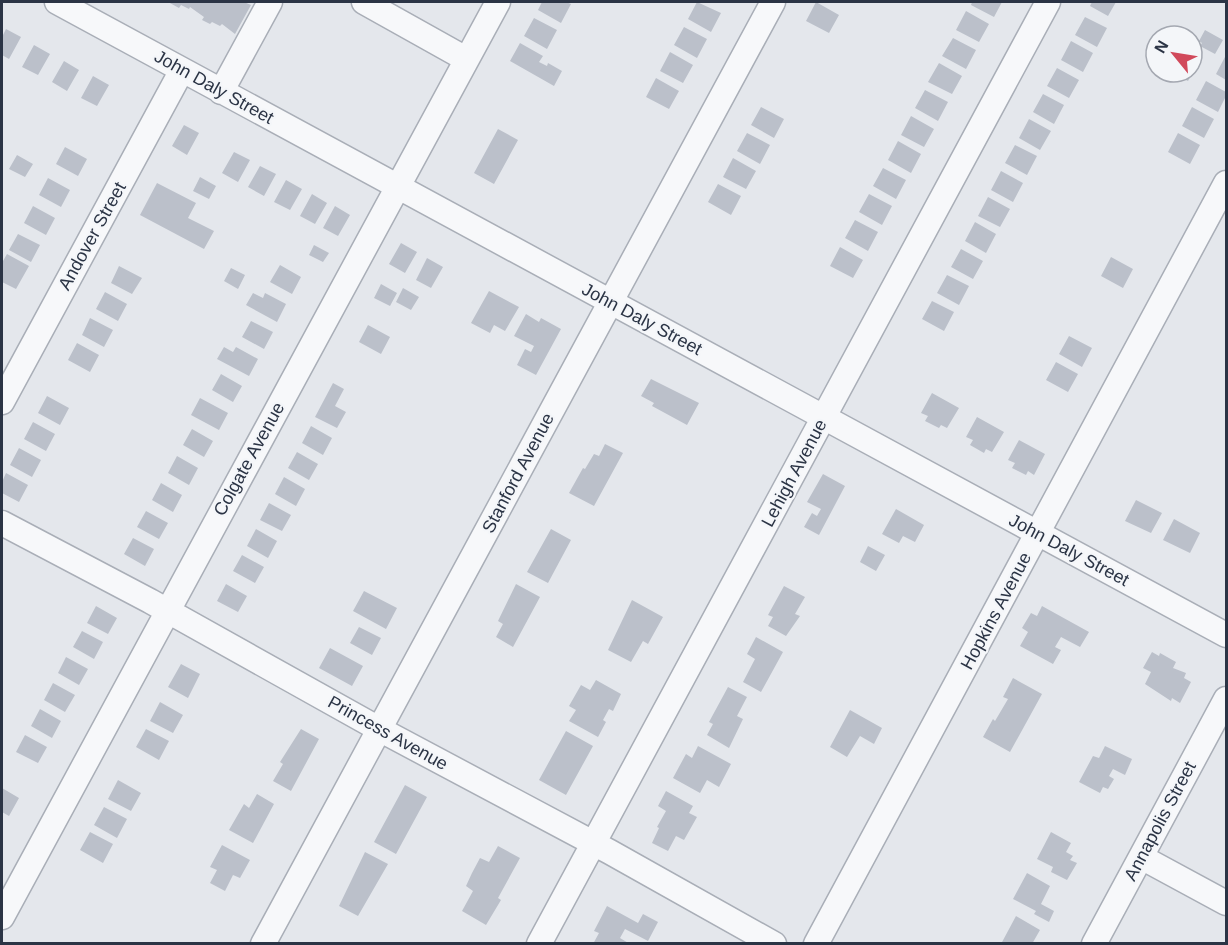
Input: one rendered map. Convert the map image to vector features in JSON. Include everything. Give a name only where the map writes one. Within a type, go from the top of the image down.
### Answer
[{"type":"street","name":"John Daly Street","points":[[57,2],[1227,635]]},
{"type":"street","points":[[221,92],[270,2]]},
{"type":"street","points":[[364,2],[466,59]]},
{"type":"street","name":"Colgate Avenue","points":[[2,917],[498,2]]},
{"type":"street","name":"Stanford Avenue","points":[[263,944],[773,2]]},
{"type":"street","name":"Lehigh Avenue","points":[[539,944],[1048,2]]},
{"type":"street","name":"Andover Street","points":[[2,402],[182,70]]},
{"type":"street","name":"Hopkins Avenue","points":[[816,944],[1227,183]]},
{"type":"street","name":"Princess Avenue","points":[[2,523],[774,944]]},
{"type":"street","name":"Annapolis Street","points":[[1094,944],[1227,699]]},
{"type":"street","points":[[1141,857],[1227,903]]},
{"type":"building","points":[[168,2],[244,2],[251,5],[235,34],[222,24],[220,26],[212,22],[210,24],[202,20],[204,17],[190,7],[189,9],[181,5],[179,8]]},
{"type":"building","points":[[542,2],[571,4],[561,23],[538,10]]},
{"type":"building","points":[[697,2],[721,13],[711,32],[688,19]]},
{"type":"building","points":[[816,2],[839,15],[829,33],[806,21]]},
{"type":"building","points":[[972,2],[1002,2],[994,17],[971,5]]},
{"type":"building","points":[[1092,2],[1116,2],[1108,16],[1090,6]]},
{"type":"building","points":[[966,11],[989,24],[979,42],[956,30]]},
{"type":"building","points":[[1085,17],[1107,28],[1097,47],[1075,35]]},
{"type":"building","points":[[534,18],[557,30],[547,49],[524,36]]},
{"type":"building","points":[[684,27],[707,39],[697,58],[674,45]]},
{"type":"building","points":[[6,29],[21,37],[9,59],[2,55],[2,37]]},
{"type":"building","points":[[1205,30],[1223,40],[1215,54],[1204,48]]},
{"type":"building","points":[[953,38],[976,50],[966,69],[942,56]]},
{"type":"building","points":[[1071,41],[1093,53],[1083,72],[1061,60]]},
{"type":"building","points":[[520,43],[543,56],[539,62],[547,66],[548,63],[562,71],[554,86],[510,61]]},
{"type":"building","points":[[34,45],[50,54],[38,75],[22,67]]},
{"type":"building","points":[[670,52],[693,65],[683,83],[660,71]]},
{"type":"building","points":[[1226,55],[1226,80],[1216,74]]},
{"type":"building","points":[[64,61],[79,70],[67,91],[52,82]]},
{"type":"building","points":[[939,63],[962,76],[952,94],[928,82]]},
{"type":"building","points":[[1057,68],[1079,80],[1069,98],[1047,86]]},
{"type":"building","points":[[93,76],[109,85],[97,106],[81,98]]},
{"type":"building","points":[[656,78],[679,91],[669,109],[646,97]]},
{"type":"building","points":[[1206,81],[1226,92],[1218,112],[1196,100]]},
{"type":"building","points":[[925,90],[948,102],[938,121],[915,108]]},
{"type":"building","points":[[1043,94],[1064,105],[1054,124],[1033,112]]},
{"type":"building","points":[[761,107],[784,119],[774,138],[751,125]]},
{"type":"building","points":[[1192,107],[1214,119],[1204,138],[1182,126]]},
{"type":"building","points":[[911,116],[934,129],[924,147],[901,135]]},
{"type":"building","points":[[1029,119],[1051,131],[1040,150],[1019,138]]},
{"type":"building","points":[[184,125],[199,133],[187,155],[172,146]]},
{"type":"building","points":[[498,129],[518,140],[494,184],[474,173]]},
{"type":"building","points":[[747,133],[770,145],[760,164],[737,151]]},
{"type":"building","points":[[1178,133],[1200,145],[1190,164],[1168,152]]},
{"type":"building","points":[[898,141],[921,154],[911,173],[888,160]]},
{"type":"building","points":[[1015,145],[1037,156],[1027,175],[1005,163]]},
{"type":"building","points":[[65,147],[87,159],[78,176],[56,164]]},
{"type":"building","points":[[234,152],[250,160],[238,182],[222,173]]},
{"type":"building","points":[[17,155],[33,164],[25,177],[9,169]]},
{"type":"building","points":[[733,158],[756,171],[746,189],[723,177]]},
{"type":"building","points":[[260,166],[276,174],[264,196],[248,187]]},
{"type":"building","points":[[883,168],[906,180],[896,199],[873,186]]},
{"type":"building","points":[[1001,171],[1023,183],[1013,202],[991,190]]},
{"type":"building","points":[[200,177],[216,186],[209,199],[193,191]]},
{"type":"building","points":[[48,178],[70,190],[61,207],[39,195]]},
{"type":"building","points":[[286,180],[302,189],[290,210],[274,202]]},
{"type":"building","points":[[157,183],[196,203],[188,218],[214,231],[204,249],[140,215]]},
{"type":"building","points":[[718,184],[741,196],[731,215],[708,202]]},
{"type":"building","points":[[312,194],[327,203],[315,224],[300,216]]},
{"type":"building","points":[[869,194],[892,206],[882,225],[859,212]]},
{"type":"building","points":[[988,197],[1010,209],[1000,227],[978,216]]},
{"type":"building","points":[[33,206],[55,218],[46,235],[24,223]]},
{"type":"building","points":[[335,206],[350,215],[338,236],[323,228]]},
{"type":"building","points":[[855,220],[878,232],[868,251],[845,238]]},
{"type":"building","points":[[975,222],[996,234],[986,253],[965,241]]},
{"type":"building","points":[[18,234],[40,245],[31,262],[9,250]]},
{"type":"building","points":[[401,243],[417,252],[405,273],[389,264]]},
{"type":"building","points":[[314,245],[329,253],[323,262],[309,255]]},
{"type":"building","points":[[840,247],[863,260],[853,278],[830,266]]},
{"type":"building","points":[[961,249],[983,261],[973,279],[951,267]]},
{"type":"building","points":[[7,254],[29,266],[16,289],[2,282],[2,260]]},
{"type":"building","points":[[1111,257],[1133,269],[1123,288],[1101,276]]},
{"type":"building","points":[[427,258],[443,267],[431,288],[416,280]]},
{"type":"building","points":[[280,265],[301,277],[292,294],[270,282]]},
{"type":"building","points":[[119,266],[142,278],[132,294],[111,283]]},
{"type":"building","points":[[231,268],[245,275],[238,289],[224,281]]},
{"type":"building","points":[[947,275],[969,286],[959,305],[937,293]]},
{"type":"building","points":[[381,284],[397,293],[390,306],[374,298]]},
{"type":"building","points":[[403,288],[419,297],[411,310],[396,302]]},
{"type":"building","points":[[489,291],[519,307],[505,331],[494,325],[490,333],[471,323]]},
{"type":"building","points":[[105,292],[127,304],[118,321],[96,309]]},
{"type":"building","points":[[253,293],[263,298],[265,293],[286,304],[277,322],[246,305]]},
{"type":"building","points":[[932,301],[954,312],[944,331],[922,319]]},
{"type":"building","points":[[526,314],[539,322],[541,318],[561,329],[536,375],[517,365],[525,349],[531,352],[534,346],[514,336]]},
{"type":"building","points":[[90,318],[113,330],[104,347],[82,335]]},
{"type":"building","points":[[251,321],[273,332],[264,349],[242,337]]},
{"type":"building","points":[[368,325],[390,337],[381,354],[359,342]]},
{"type":"building","points":[[1069,336],[1092,348],[1082,367],[1059,354]]},
{"type":"building","points":[[77,343],[99,355],[90,372],[68,360]]},
{"type":"building","points":[[224,347],[233,352],[236,347],[258,359],[249,376],[217,359]]},
{"type":"building","points":[[1056,362],[1078,374],[1068,392],[1046,380]]},
{"type":"building","points":[[221,374],[242,386],[233,402],[212,390]]},
{"type":"building","points":[[651,379],[699,403],[687,425],[652,406],[654,403],[641,396]]},
{"type":"building","points":[[333,383],[344,389],[335,406],[346,412],[337,428],[315,417]]},
{"type":"building","points":[[932,393],[959,408],[947,428],[941,425],[939,428],[925,421],[928,416],[921,413]]},
{"type":"building","points":[[47,396],[69,408],[60,425],[38,413]]},
{"type":"building","points":[[200,398],[228,413],[219,430],[191,415]]},
{"type":"building","points":[[977,417],[1004,432],[992,452],[986,449],[984,453],[970,445],[973,440],[966,437]]},
{"type":"building","points":[[33,422],[55,434],[46,451],[24,439]]},
{"type":"building","points":[[311,426],[332,438],[323,455],[302,443]]},
{"type":"building","points":[[192,429],[213,441],[204,457],[183,445]]},
{"type":"building","points":[[1019,440],[1045,454],[1034,475],[1028,471],[1026,475],[1012,468],[1015,463],[1008,460]]},
{"type":"building","points":[[605,444],[623,453],[594,506],[569,493],[583,468],[585,469],[594,454],[599,456]]},
{"type":"building","points":[[19,448],[41,460],[32,477],[10,465]]},
{"type":"building","points":[[297,452],[318,464],[309,480],[288,468]]},
{"type":"building","points":[[177,456],[198,468],[189,485],[168,473]]},
{"type":"building","points":[[6,473],[28,485],[19,502],[2,493],[2,482]]},
{"type":"building","points":[[823,474],[845,486],[819,535],[804,527],[812,513],[817,516],[821,509],[807,502]]},
{"type":"building","points":[[284,477],[305,489],[296,506],[275,494]]},
{"type":"building","points":[[161,483],[182,495],[173,512],[152,500]]},
{"type":"building","points":[[1136,500],[1162,513],[1151,533],[1125,521]]},
{"type":"building","points":[[269,503],[291,515],[282,531],[260,520]]},
{"type":"building","points":[[896,509],[924,525],[915,542],[903,536],[899,543],[882,534]]},
{"type":"building","points":[[146,511],[168,523],[159,539],[137,527]]},
{"type":"building","points":[[1174,519],[1200,533],[1190,553],[1163,540]]},
{"type":"building","points":[[256,529],[277,541],[268,558],[247,546]]},
{"type":"building","points":[[551,529],[571,540],[548,583],[527,572]]},
{"type":"building","points":[[133,538],[154,549],[145,566],[124,554]]},
{"type":"building","points":[[868,546],[885,555],[876,571],[860,562]]},
{"type":"building","points":[[242,555],[264,567],[255,583],[233,571]]},
{"type":"building","points":[[226,584],[247,596],[238,612],[217,601]]},
{"type":"building","points":[[516,584],[540,597],[513,647],[496,637],[503,624],[498,621]]},
{"type":"building","points":[[784,586],[805,597],[795,614],[800,616],[786,636],[768,626],[773,617],[768,615]]},
{"type":"building","points":[[364,591],[397,608],[386,629],[353,611]]},
{"type":"building","points":[[632,600],[663,617],[648,644],[643,641],[631,662],[608,650]]},
{"type":"building","points":[[96,606],[117,618],[108,634],[87,623]]},
{"type":"building","points":[[1042,606],[1089,632],[1080,647],[1061,637],[1055,647],[1061,650],[1053,664],[1020,646],[1028,632],[1022,628],[1031,613],[1037,616]]},
{"type":"building","points":[[359,627],[381,638],[372,655],[350,643]]},
{"type":"building","points":[[82,631],[103,642],[94,659],[73,647]]},
{"type":"building","points":[[756,637],[783,652],[761,692],[743,682],[755,659],[747,654]]},
{"type":"building","points":[[330,648],[363,666],[352,686],[319,668]]},
{"type":"building","points":[[1152,652],[1159,656],[1160,653],[1176,662],[1173,668],[1186,673],[1184,678],[1191,682],[1180,703],[1172,698],[1171,701],[1145,684],[1151,672],[1143,668]]},
{"type":"building","points":[[66,657],[88,669],[79,685],[58,673]]},
{"type":"building","points":[[181,664],[200,674],[188,698],[168,687]]},
{"type":"building","points":[[1013,678],[1042,694],[1010,752],[983,737],[1008,699],[1003,697]]},
{"type":"building","points":[[596,680],[621,694],[613,711],[609,709],[603,720],[606,722],[598,737],[569,721],[576,710],[569,706],[581,685],[590,690]]},
{"type":"building","points":[[53,683],[75,695],[65,712],[44,700]]},
{"type":"building","points":[[728,687],[747,697],[737,716],[743,719],[729,748],[707,735],[713,724],[709,722]]},
{"type":"building","points":[[160,702],[183,715],[173,733],[150,721]]},
{"type":"building","points":[[40,709],[61,721],[52,738],[31,726]]},
{"type":"building","points":[[850,710],[882,728],[874,744],[860,736],[847,757],[830,747]]},
{"type":"building","points":[[146,729],[169,741],[159,760],[136,747]]},
{"type":"building","points":[[301,729],[319,739],[291,791],[273,781],[283,764],[280,762]]},
{"type":"building","points":[[566,731],[593,746],[566,795],[539,780]]},
{"type":"building","points":[[25,735],[47,747],[38,763],[16,752]]},
{"type":"building","points":[[698,746],[731,764],[719,787],[707,780],[700,793],[673,778],[686,754],[692,758]]},
{"type":"building","points":[[1105,746],[1132,759],[1125,775],[1113,769],[1109,776],[1114,779],[1108,789],[1103,787],[1100,793],[1079,782],[1093,756],[1099,758]]},
{"type":"building","points":[[118,780],[141,793],[131,811],[108,799]]},
{"type":"building","points":[[405,785],[427,797],[396,854],[374,842]]},
{"type":"building","points":[[2,788],[19,798],[9,816],[2,812]]},
{"type":"building","points":[[666,791],[693,806],[689,813],[697,817],[684,840],[676,836],[668,851],[652,843],[659,828],[657,827],[666,811],[658,806]]},
{"type":"building","points":[[257,794],[274,804],[253,843],[229,830],[244,804],[249,808]]},
{"type":"building","points":[[104,807],[127,819],[117,838],[94,825]]},
{"type":"building","points":[[90,832],[113,844],[103,863],[80,850]]},
{"type":"building","points":[[1051,832],[1071,843],[1066,852],[1073,856],[1070,860],[1077,863],[1067,880],[1051,872],[1053,867],[1037,859]]},
{"type":"building","points":[[222,845],[250,860],[240,878],[233,875],[225,891],[210,883],[217,870],[210,867]]},
{"type":"building","points":[[498,846],[520,858],[498,898],[501,900],[486,925],[462,911],[473,891],[466,886],[480,858],[489,862]]},
{"type":"building","points":[[365,852],[388,864],[358,916],[339,906]]},
{"type":"building","points":[[1027,873],[1050,886],[1041,904],[1054,911],[1049,922],[1034,914],[1036,911],[1013,899]]},
{"type":"building","points":[[607,906],[638,923],[643,914],[658,922],[648,941],[625,929],[620,938],[630,944],[593,944],[599,933],[594,931]]},
{"type":"building","points":[[1016,916],[1040,930],[1032,944],[1001,944]]}]
